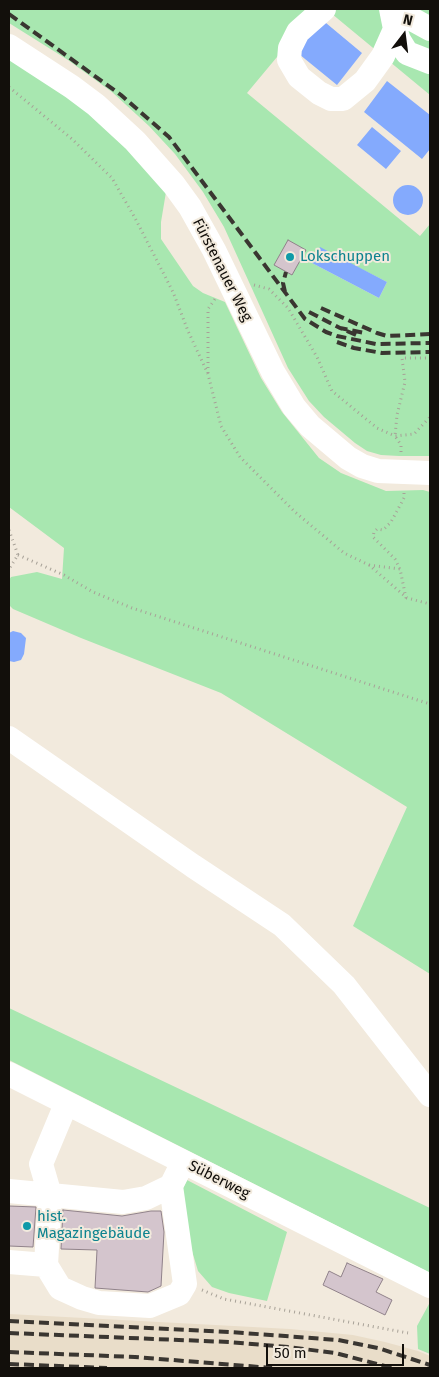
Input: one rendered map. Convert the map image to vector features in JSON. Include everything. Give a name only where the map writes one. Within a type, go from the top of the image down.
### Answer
[{"type":"street","points":[[324,9],[298,32],[290,48],[290,60],[299,77],[331,99],[343,99],[365,81],[383,56],[396,15]]},
{"type":"street","points":[[396,15],[410,18],[430,29]]},
{"type":"street","points":[[396,15],[399,40],[407,53],[430,62]]},
{"type":"street","name":"Fürstenauer Weg","points":[[9,46],[72,87],[103,111],[136,141],[167,177],[190,207],[214,250],[242,284],[273,372],[294,407],[310,426],[348,458],[362,466],[378,472],[430,473]]},
{"type":"street","points":[[9,738],[193,866],[282,925],[344,985],[430,1094]]},
{"type":"street","name":"Süberweg","points":[[9,1074],[430,1286]]},
{"type":"street","points":[[66,1104],[41,1164],[50,1195],[46,1265],[60,1288],[99,1303],[150,1306],[179,1294],[185,1284],[171,1186],[183,1162]]},
{"type":"street","points":[[9,1191],[123,1202],[146,1198],[171,1186]]},
{"type":"street","points":[[9,1262],[46,1265]]},
{"type":"path","points":[[9,87],[72,140],[112,178],[173,292],[188,331],[208,374],[221,426],[240,457],[295,512],[344,553],[369,564],[400,569]]},
{"type":"path","points":[[208,374],[208,309],[215,300],[242,284],[269,289],[288,308],[317,357],[332,390],[377,428],[395,436],[414,434],[430,417]]},
{"type":"path","points":[[401,445],[395,436],[397,415],[405,382],[402,358],[430,358]]},
{"type":"path","points":[[404,498],[391,522],[383,530],[377,529],[373,537],[393,556],[400,569],[406,598]]},
{"type":"path","points":[[9,530],[18,555],[64,575],[93,592],[132,608],[430,704]]},
{"type":"path","points":[[9,569],[18,555]]},
{"type":"path","points":[[369,564],[406,598],[430,604]]},
{"type":"path","points":[[185,1284],[224,1299],[408,1333]]},
{"type":"shaded area","points":[[9,1314],[290,1329],[353,1335],[418,1351],[430,1356],[430,1368],[9,1368]]},
{"type":"green space","points":[[9,9],[317,9],[247,93],[420,236],[430,224],[430,456],[381,455],[367,451],[324,417],[309,401],[288,368],[224,227],[203,192],[175,154],[149,126],[112,92],[68,60],[9,23]],"holes":[[[320,248],[387,282],[379,298],[312,263]]]},
{"type":"green space","points":[[326,9],[430,9],[430,95]]},
{"type":"green space","points":[[9,56],[67,94],[130,148],[166,192],[161,222],[161,239],[193,286],[203,293],[225,302],[261,378],[282,412],[319,458],[341,473],[386,491],[423,490],[430,492],[430,974],[353,926],[407,807],[221,693],[81,638],[13,609],[9,605],[9,580],[11,577],[37,572],[62,579],[64,548],[9,507]]},
{"type":"green space","points":[[9,1008],[430,1208],[430,1273],[9,1060]]},
{"type":"green space","points":[[187,1180],[287,1232],[267,1301],[229,1293],[212,1287],[198,1271],[180,1211],[182,1190]]},
{"type":"green space","points":[[429,1304],[430,1354],[418,1349],[417,1326]]},
{"type":"water","points":[[320,18],[362,53],[337,85],[294,50]]},
{"type":"water","points":[[387,81],[430,115],[430,149],[422,159],[364,112]]},
{"type":"water","points":[[372,127],[401,151],[386,169],[357,145]]},
{"type":"water","points":[[408,185],[419,189],[423,200],[419,211],[408,215],[397,211],[393,200],[397,189]]},
{"type":"water","points":[[320,247],[387,282],[379,298],[312,263]]},
{"type":"water","points":[[13,631],[21,633],[26,638],[24,654],[21,660],[14,662],[9,661],[9,633]]},
{"type":"building","name":"Lokschuppen","points":[[288,240],[306,250],[292,275],[274,265]]},
{"type":"building","name":"hist. Magazingebäude","points":[[9,1206],[36,1207],[33,1247],[9,1246]]},
{"type":"building","points":[[63,1210],[122,1216],[161,1211],[164,1232],[161,1286],[148,1292],[95,1288],[97,1250],[61,1249]]},
{"type":"building","points":[[347,1263],[383,1279],[376,1292],[392,1300],[385,1315],[323,1285],[329,1271],[341,1277]]},
{"type":"railway","points":[[9,14],[121,95],[169,137],[305,319],[326,332],[337,336],[376,344],[430,343]]},
{"type":"railway","points":[[285,292],[283,283],[286,272]]},
{"type":"railway","points":[[321,308],[387,336],[430,334]]},
{"type":"railway","points":[[309,312],[340,328]]},
{"type":"railway","points":[[356,335],[340,328],[365,333]]},
{"type":"railway","points":[[337,342],[354,348],[382,353],[430,352]]},
{"type":"railway","points":[[9,1321],[230,1332],[338,1340],[378,1348],[430,1365]]},
{"type":"railway","points":[[9,1333],[229,1342],[288,1347],[335,1353],[393,1368]]},
{"type":"railway","points":[[9,1352],[135,1357],[272,1368]]},
{"type":"railway","points":[[9,1364],[107,1368]]},
{"type":"place","name":"Lokschuppen","points":[[290,257]]},
{"type":"place","name":"hist. Magazingebäude","points":[[27,1226]]}]
